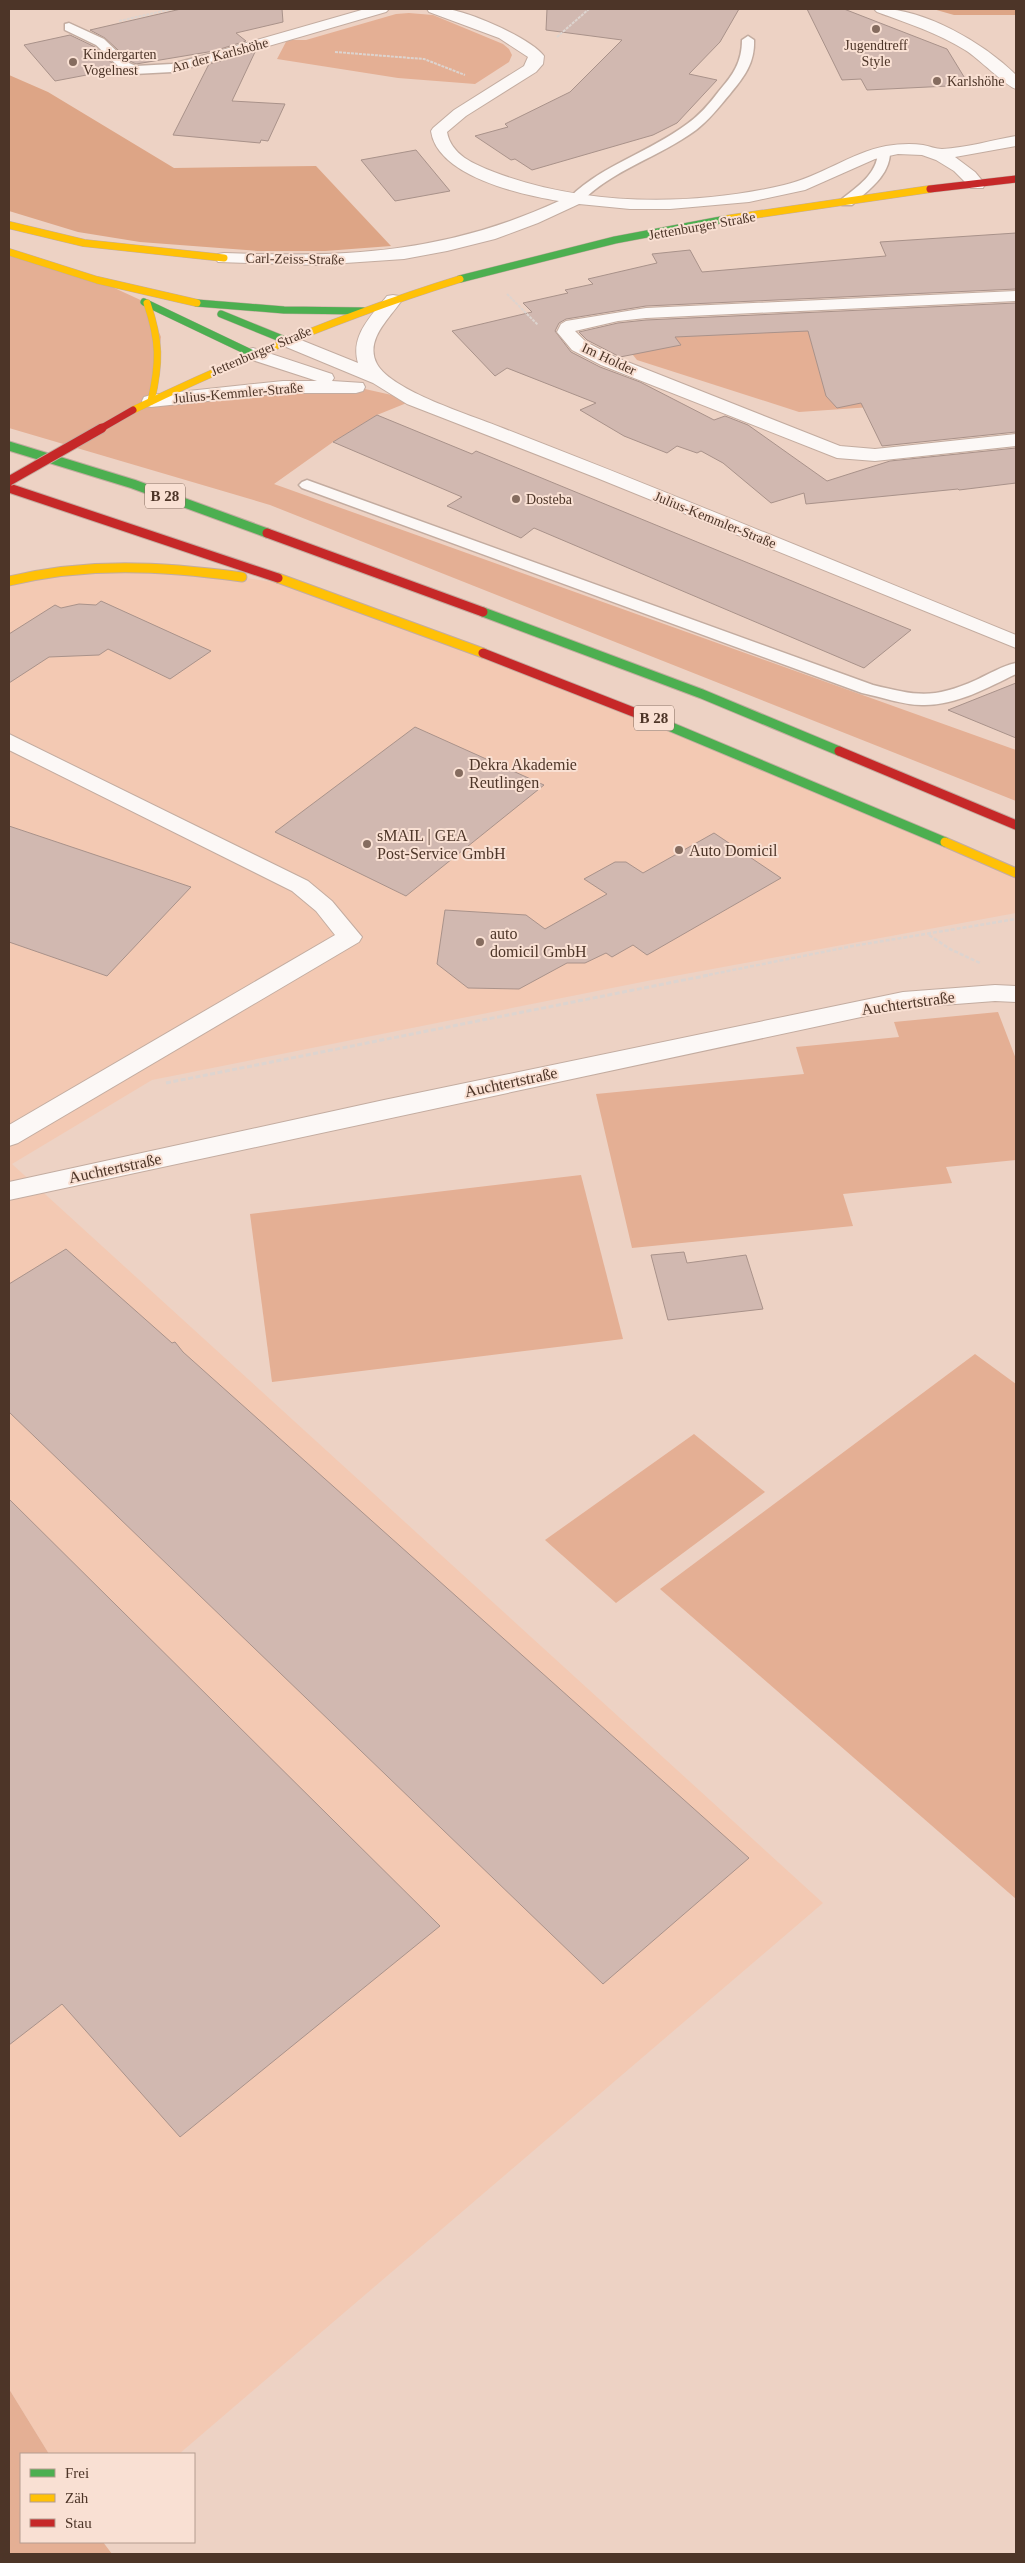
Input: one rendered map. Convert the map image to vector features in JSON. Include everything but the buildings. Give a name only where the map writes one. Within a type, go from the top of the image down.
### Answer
[{"type":"main road","name":"Jettenburger Straße","points":[[9,481],[133,410],[253,354],[285,340],[393,300],[486,272],[650,234],[847,202],[1016,179]]},
{"type":"main road","name":"Carl-Zeiss-Straße","points":[[9,225],[84,243],[224,258]]},
{"type":"main road","points":[[9,252],[97,280],[195,303],[284,310],[363,311]]},
{"type":"main road","points":[[97,280],[253,354]]},
{"type":"main road","points":[[195,303],[285,340]]},
{"type":"main road","points":[[147,304],[161,338],[162,348],[162,360],[151,401]]},
{"type":"main road","name":"B 28","points":[[9,446],[133,484],[550,636],[702,694],[1016,825]]},
{"type":"main road","name":"B 28","points":[[9,488],[303,586],[515,664],[731,749],[1016,873]]},
{"type":"main road","name":"B 28","points":[[9,581],[30,574],[73,566],[114,565],[163,567],[303,586]]},
{"type":"street","name":"An der Karlshöhe","points":[[221,55],[381,9]]},
{"type":"street","points":[[434,9],[509,38],[533,52],[536,56],[533,66],[443,126],[439,131],[443,144],[467,166],[534,192],[575,200],[617,203],[656,203],[766,194],[804,185],[884,152],[910,149],[942,154],[1016,141]]},
{"type":"street","points":[[882,9],[921,23],[971,45],[997,63],[1016,84]]},
{"type":"street","points":[[942,154],[955,161],[978,184]]},
{"type":"street","name":"Carl-Zeiss-Straße","points":[[224,258],[337,261],[402,256],[478,238],[530,220],[575,200]]},
{"type":"street","name":"Im Holder","points":[[1016,296],[646,313],[618,316],[572,325],[567,328],[566,332],[579,346],[608,361],[837,452],[875,455],[1016,440]]},
{"type":"street","points":[[380,379],[367,363],[365,343],[370,328],[393,300]]},
{"type":"street","name":"Julius-Kemmler-Straße","points":[[285,340],[380,379],[414,400]]},
{"type":"street","name":"Julius-Kemmler-Straße","points":[[253,354],[356,387],[414,400],[604,474],[1016,642]]},
{"type":"street","name":"Julius-Kemmler-Straße","points":[[151,401],[283,387],[356,387]]},
{"type":"street","points":[[9,741],[300,886],[324,906],[350,936],[9,1137]]},
{"type":"street","name":"Auchtertstraße","points":[[9,1191],[393,1107],[903,1000],[986,994],[1016,994]]},
{"type":"lane","name":"An der Karlshöhe","points":[[74,29],[106,46],[125,66],[134,70],[172,68],[221,55]]},
{"type":"lane","points":[[575,200],[592,184],[699,122],[739,76],[746,64],[748,40]]},
{"type":"lane","points":[[847,202],[882,167],[885,158],[884,152]]},
{"type":"lane","points":[[307,485],[876,691],[928,700],[976,686],[1016,668]]},
{"type":"path","points":[[74,29],[172,9]]},
{"type":"path","points":[[533,52],[568,29],[589,9]]},
{"type":"path","points":[[328,52],[424,59],[498,88]]},
{"type":"path","points":[[486,272],[543,330],[566,332]]},
{"type":"path","points":[[160,1085],[853,946],[1016,919]]},
{"type":"path","points":[[929,934],[950,949],[984,965]]},
{"type":"shaded area","points":[[933,9],[1016,9],[1016,15],[954,15]]},
{"type":"shaded area","points":[[396,14],[433,15],[503,44],[512,55],[509,62],[475,84],[398,78],[277,59],[287,40],[306,40]]},
{"type":"shaded area","points":[[9,75],[48,92],[174,168],[316,166],[391,246],[325,251],[258,251],[140,242],[78,232],[9,211]]},
{"type":"shaded area","points":[[9,252],[97,280],[147,303],[161,337],[151,400],[356,387],[414,400],[377,415],[333,442],[274,484],[1016,750],[1016,801],[270,505],[9,428]]},
{"type":"shaded area","points":[[1016,317],[1016,397],[799,412],[637,360],[620,339],[714,332]]},
{"type":"shaded area","points":[[73,566],[181,569],[303,586],[824,788],[1016,873],[1016,913],[647,981],[152,1080],[12,1164],[823,1903],[180,2453],[48,2453],[9,2389],[9,581],[30,574]]},
{"type":"shaded area","points":[[998,1012],[1016,1059],[1016,1160],[946,1167],[952,1183],[843,1194],[853,1226],[632,1248],[596,1094],[804,1074],[796,1047],[899,1037],[894,1022]]},
{"type":"shaded area","points":[[581,1175],[623,1339],[272,1382],[250,1214]]},
{"type":"shaded area","points":[[975,1354],[1016,1384],[1016,1899],[660,1589]]},
{"type":"shaded area","points":[[694,1434],[765,1492],[616,1603],[545,1540]]},
{"type":"shaded area","points":[[9,2389],[48,2453],[20,2453],[20,2543],[104,2543],[112,2554],[9,2554]]},
{"type":"traffic: fast","points":[[460,279],[615,240],[726,219]]},
{"type":"traffic: fast","points":[[144,302],[253,354]]},
{"type":"traffic: fast","points":[[197,303],[284,310],[363,311]]},
{"type":"traffic: fast","points":[[221,314],[285,340]]},
{"type":"traffic: fast","points":[[9,446],[133,484],[267,533]]},
{"type":"traffic: fast","points":[[483,612],[702,694],[839,751]]},
{"type":"traffic: fast","points":[[664,724],[945,842]]},
{"type":"traffic: slow","points":[[726,219],[930,189]]},
{"type":"traffic: slow","points":[[9,225],[84,243],[224,258]]},
{"type":"traffic: slow","points":[[9,252],[97,280],[197,303]]},
{"type":"traffic: slow","points":[[133,410],[213,372],[294,337],[376,306],[460,279]]},
{"type":"traffic: slow","points":[[147,303],[156,330],[159,352],[159,362],[151,401]]},
{"type":"traffic: slow","points":[[9,581],[39,574],[97,567],[154,568],[242,577]]},
{"type":"traffic: slow","points":[[278,578],[483,653]]},
{"type":"traffic: slow","points":[[945,842],[1016,873]]},
{"type":"traffic: jam","points":[[930,189],[1016,179]]},
{"type":"traffic: jam","points":[[9,481],[133,410]]},
{"type":"traffic: jam","points":[[9,488],[278,578]]},
{"type":"traffic: jam","points":[[267,533],[483,612]]},
{"type":"traffic: jam","points":[[483,653],[664,724]]},
{"type":"traffic: jam","points":[[839,751],[1016,825]]},
{"type":"place","name":"Jugendtreff Style","points":[[876,29]]},
{"type":"place","name":"Kindergarten Vogelnest","points":[[73,62]]},
{"type":"place","name":"Karlshöhe","points":[[937,81]]},
{"type":"place","name":"Dosteba","points":[[516,499]]},
{"type":"place","name":"Dekra Akademie Reutlingen","points":[[459,773]]},
{"type":"place","name":"sMAIL | GEA Post-Service GmbH","points":[[367,844]]},
{"type":"place","name":"Auto Domicil","points":[[679,850]]},
{"type":"place","name":"auto domicil GmbH","points":[[480,942]]}]
